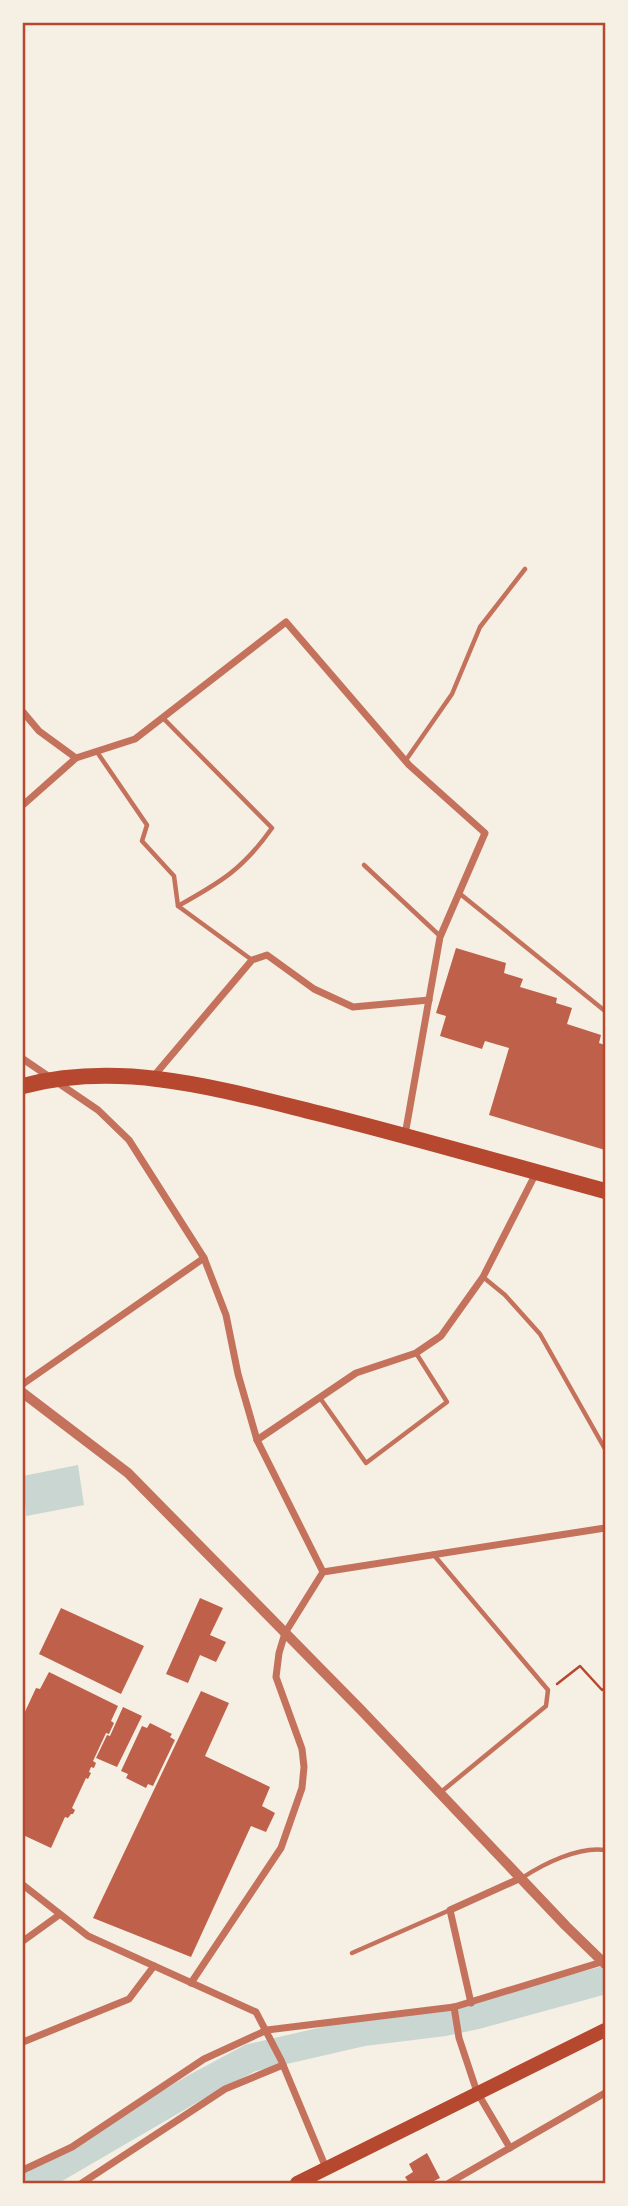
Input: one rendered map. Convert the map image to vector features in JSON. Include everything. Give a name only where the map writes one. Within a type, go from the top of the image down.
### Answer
[{"type":"highway","points":[[23,1086],[52,1079],[152,1077],[202,1084],[405,1135],[605,1191]]},
{"type":"main road","points":[[297,2183],[605,2030]]},
{"type":"street","points":[[23,805],[76,758],[135,739],[286,622],[405,761],[485,833],[440,937],[405,1135]]},
{"type":"street","points":[[23,712],[39,731],[76,758]]},
{"type":"street","points":[[152,1077],[252,960],[267,956],[314,989],[353,1007],[429,1000]]},
{"type":"street","points":[[23,1059],[98,1110],[129,1140],[204,1258],[226,1315],[238,1374],[257,1440],[323,1572]]},
{"type":"street","points":[[257,1440],[356,1373],[415,1353],[441,1336],[484,1277],[536,1172]]},
{"type":"street","points":[[23,1384],[204,1258]]},
{"type":"street","points":[[23,1393],[128,1473],[605,1962],[455,2010],[268,2034],[204,2059],[72,2147],[23,2170]]},
{"type":"street","points":[[191,1983],[281,1848],[302,1788],[302,1749],[276,1677],[285,1633],[323,1572],[605,1528]]},
{"type":"street","points":[[471,2003],[450,1910],[522,1878]]},
{"type":"street","points":[[23,1885],[88,1936],[256,2012],[282,2062],[326,2168]]},
{"type":"street","points":[[23,1941],[60,1915]]},
{"type":"street","points":[[23,2042],[129,1999],[154,1966]]},
{"type":"street","points":[[455,2010],[459,2038],[478,2092],[510,2148]]},
{"type":"street","points":[[82,2183],[225,2089],[282,2062]]},
{"type":"street","points":[[449,2183],[605,2093]]},
{"type":"lane","points":[[405,761],[452,694],[480,627],[525,569]]},
{"type":"lane","points":[[163,717],[272,828],[254,854],[222,882],[178,906]]},
{"type":"lane","points":[[96,752],[147,825],[142,841],[174,876],[178,906],[252,960]]},
{"type":"lane","points":[[364,865],[440,937]]},
{"type":"lane","points":[[458,892],[605,1011]]},
{"type":"lane","points":[[484,1277],[505,1295],[540,1334],[605,1450]]},
{"type":"lane","points":[[320,1398],[366,1463],[447,1402],[415,1353]]},
{"type":"lane","points":[[432,1553],[548,1690],[546,1706],[440,1793]]},
{"type":"lane","points":[[522,1878],[545,1863],[596,1849],[605,1850]]},
{"type":"lane","points":[[352,1953],[450,1910]]},
{"type":"path","points":[[548,1690],[580,1665],[602,1690],[605,1688]]},
{"type":"shaded area","points":[[78,1465],[84,1505],[26,1516],[23,1476]]},
{"type":"building","points":[[456,948],[506,963],[504,973],[523,979],[520,987],[557,998],[556,1003],[572,1008],[567,1024],[601,1035],[599,1043],[605,1045],[605,1150],[489,1115],[509,1048],[485,1041],[482,1049],[440,1036],[446,1016],[436,1013]]},
{"type":"building","points":[[200,1598],[223,1608],[210,1635],[226,1642],[216,1662],[200,1655],[188,1683],[166,1674]]},
{"type":"building","points":[[61,1608],[144,1646],[121,1694],[39,1654]]},
{"type":"building","points":[[49,1672],[118,1706],[109,1734],[106,1733],[93,1761],[96,1763],[94,1768],[91,1767],[91,1773],[72,1808],[75,1810],[68,1818],[65,1817],[51,1848],[23,1835],[23,1716],[36,1688],[40,1689]]},
{"type":"building","points":[[201,1691],[229,1703],[205,1756],[270,1787],[262,1806],[275,1813],[266,1832],[251,1826],[191,1957],[93,1918]]},
{"type":"building","points":[[123,1707],[142,1716],[117,1767],[96,1758]]},
{"type":"building","points":[[150,1723],[172,1734],[170,1737],[175,1740],[153,1786],[148,1784],[146,1788],[126,1778],[128,1774],[121,1771],[142,1726],[147,1728]]},
{"type":"building","points":[[427,2153],[440,2178],[430,2183],[409,2183],[405,2177],[413,2172],[409,2164]]},
{"type":"waterway","points":[[31,2183],[250,2058],[363,2032],[477,2015],[605,1980]]}]
